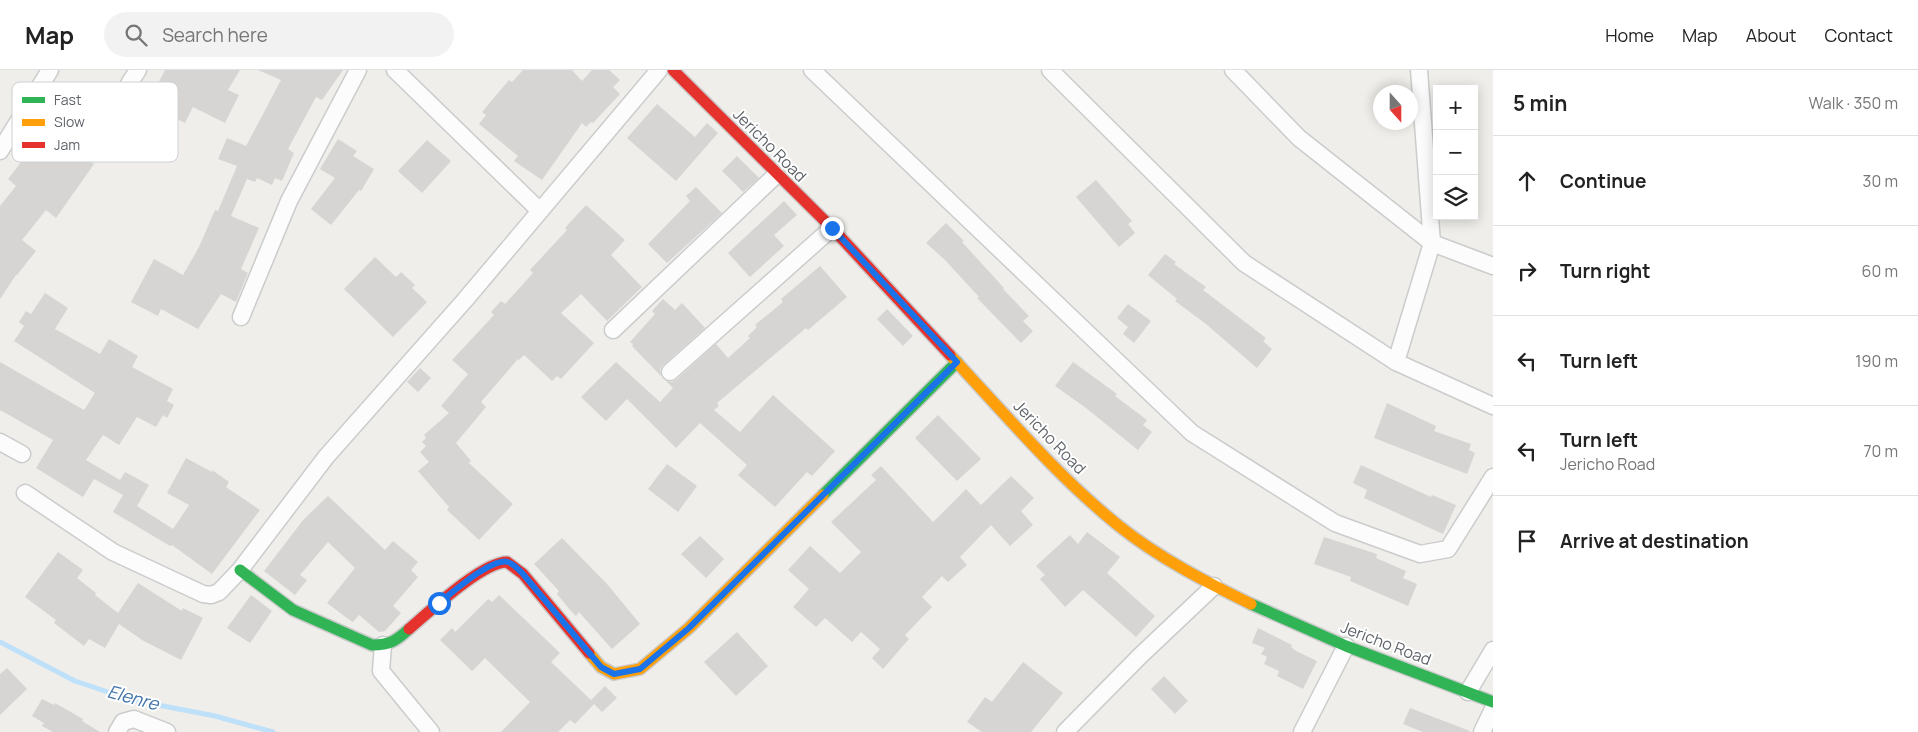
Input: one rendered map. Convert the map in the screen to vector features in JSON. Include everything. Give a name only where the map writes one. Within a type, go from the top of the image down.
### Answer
[{"type":"street","points":[[43,82],[50,70]]},
{"type":"street","points":[[130,82],[138,70]]},
{"type":"street","points":[[241,317],[289,201],[358,70]]},
{"type":"street","points":[[395,70],[540,211]]},
{"type":"street","points":[[25,493],[113,552],[203,594],[212,595],[219,592],[240,570],[326,457],[465,300],[659,70]]},
{"type":"street","name":"Jericho Road","points":[[673,70],[776,175],[832,228],[1060,473],[1120,527],[1164,557],[1214,586],[1346,646],[1493,702]]},
{"type":"street","points":[[812,70],[1192,433],[1335,523],[1420,554],[1448,549],[1493,477]]},
{"type":"street","points":[[1050,70],[1244,263],[1396,362],[1493,406]]},
{"type":"street","points":[[1233,70],[1299,138],[1432,243],[1493,266]]},
{"type":"street","points":[[1396,362],[1432,243],[1419,70]]},
{"type":"street","points":[[0,151],[12,132]]},
{"type":"street","points":[[613,330],[776,175]]},
{"type":"street","points":[[670,372],[832,228]]},
{"type":"street","points":[[240,570],[293,610],[372,645],[383,645],[396,640],[439,603],[489,566],[507,562],[523,574],[601,667],[614,674],[640,669],[696,621],[957,362]]},
{"type":"street","points":[[0,442],[22,454]]},
{"type":"street","points":[[1065,732],[1140,656],[1214,586]]},
{"type":"street","points":[[383,645],[381,671],[431,732]]},
{"type":"street","points":[[1302,732],[1346,646]]},
{"type":"street","points":[[1468,692],[1493,650]]},
{"type":"street","points":[[1482,732],[1493,709]]},
{"type":"street","points":[[116,732],[123,722],[134,719],[167,732]]},
{"type":"building","points":[[165,70],[240,70],[228,90],[239,95],[225,123],[193,107],[185,123],[178,120],[178,82],[159,82]]},
{"type":"building","points":[[258,70],[343,70],[322,100],[316,97],[288,149],[294,153],[282,181],[275,178],[272,185],[257,178],[255,182],[247,179],[231,216],[259,228],[241,269],[248,273],[236,302],[221,294],[198,329],[161,309],[158,316],[131,302],[154,259],[183,275],[199,247],[215,210],[218,211],[237,166],[218,159],[227,138],[246,146],[281,80]]},
{"type":"building","points":[[523,70],[572,70],[582,81],[592,70],[609,70],[620,80],[613,87],[620,94],[593,123],[591,122],[586,127],[582,123],[542,180],[514,161],[518,156],[479,124],[486,115],[482,112],[509,80],[512,82]]},
{"type":"building","points":[[657,104],[695,137],[707,123],[718,133],[676,181],[627,138]]},
{"type":"building","points":[[338,139],[357,151],[353,156],[374,169],[361,191],[359,190],[331,225],[311,209],[335,178],[320,169]]},
{"type":"building","points":[[427,140],[451,161],[422,193],[398,171]]},
{"type":"building","points":[[737,156],[759,178],[743,192],[722,171]]},
{"type":"building","points":[[21,162],[91,162],[94,164],[56,218],[46,210],[22,240],[36,251],[16,275],[0,299],[0,206],[16,186],[8,179]]},
{"type":"building","points":[[1096,180],[1132,221],[1128,224],[1135,233],[1119,247],[1076,197]]},
{"type":"building","points":[[696,187],[722,213],[667,263],[648,244],[690,201],[686,196]]},
{"type":"building","points":[[784,201],[797,215],[774,235],[784,246],[750,277],[728,253]]},
{"type":"building","points":[[586,205],[625,240],[611,255],[642,287],[607,321],[581,294],[561,313],[594,343],[561,379],[557,376],[552,381],[524,355],[518,359],[481,402],[486,407],[456,443],[471,461],[469,463],[513,504],[479,540],[447,510],[449,507],[418,471],[429,462],[420,452],[426,446],[422,442],[426,438],[424,435],[449,413],[441,406],[468,374],[452,360],[494,315],[491,312],[501,301],[505,304],[533,273],[530,270],[567,230],[565,228]]},
{"type":"building","points":[[946,223],[1029,316],[1023,321],[1033,331],[1021,343],[977,298],[979,297],[945,260],[926,243]]},
{"type":"building","points":[[1165,254],[1176,262],[1174,264],[1206,287],[1203,290],[1266,338],[1263,341],[1272,349],[1257,368],[1206,324],[1175,301],[1177,299],[1148,275]]},
{"type":"building","points":[[375,257],[396,277],[401,272],[415,285],[412,288],[427,302],[393,337],[344,289]]},
{"type":"building","points":[[820,266],[847,297],[808,330],[806,328],[717,403],[719,406],[714,410],[740,432],[773,395],[835,451],[812,476],[807,472],[775,507],[738,475],[747,465],[700,423],[676,448],[627,399],[606,421],[581,397],[616,362],[660,402],[673,388],[666,381],[672,382],[677,379],[716,344],[728,358],[750,338],[748,336],[757,327],[755,325],[783,302],[781,299]]},
{"type":"building","points":[[45,293],[68,308],[55,329],[100,354],[109,339],[138,356],[132,367],[173,389],[167,401],[174,405],[167,418],[163,415],[156,427],[137,417],[119,445],[103,435],[86,460],[120,480],[125,472],[149,485],[137,506],[173,529],[189,505],[167,493],[186,458],[212,472],[212,470],[229,482],[226,487],[260,510],[212,574],[172,545],[170,546],[113,512],[123,495],[94,479],[83,497],[36,468],[53,440],[0,410],[0,362],[84,410],[95,393],[14,341],[24,326],[19,322],[26,311],[31,314]]},
{"type":"building","points":[[663,299],[675,310],[682,303],[705,328],[663,365],[660,369],[661,376],[630,342],[655,314],[652,311]]},
{"type":"building","points":[[1128,304],[1151,321],[1134,343],[1123,334],[1128,327],[1117,318]]},
{"type":"building","points":[[887,309],[913,336],[903,346],[877,319]]},
{"type":"building","points":[[1073,362],[1117,394],[1115,396],[1147,420],[1143,425],[1152,432],[1138,450],[1086,408],[1055,386]]},
{"type":"building","points":[[420,368],[431,378],[418,392],[407,382]]},
{"type":"building","points":[[1387,403],[1436,426],[1434,431],[1471,444],[1469,450],[1475,453],[1467,474],[1374,438]]},
{"type":"building","points":[[938,415],[981,459],[957,481],[915,438]]},
{"type":"building","points":[[667,464],[697,486],[678,512],[648,489]]},
{"type":"building","points":[[1361,465],[1431,497],[1432,495],[1456,505],[1443,534],[1364,498],[1367,490],[1353,483]]},
{"type":"building","points":[[881,466],[933,522],[966,489],[981,505],[1011,476],[1034,498],[1021,511],[1033,525],[1010,546],[991,525],[960,557],[967,565],[948,582],[942,576],[922,597],[932,607],[905,635],[909,639],[883,669],[872,658],[880,649],[861,632],[852,642],[825,618],[816,627],[793,607],[809,589],[788,570],[810,546],[840,573],[861,552],[831,522],[876,480],[871,475]]},
{"type":"building","points":[[328,496],[385,550],[393,541],[418,562],[411,570],[418,577],[393,606],[401,613],[385,631],[379,632],[359,615],[353,622],[327,603],[355,568],[328,542],[300,575],[307,580],[295,595],[264,571],[304,519]]},
{"type":"building","points":[[1087,532],[1120,557],[1107,573],[1155,616],[1136,637],[1083,590],[1065,607],[1040,579],[1045,575],[1036,566],[1070,535],[1078,544]]},
{"type":"building","points":[[700,536],[724,559],[706,578],[681,554]]},
{"type":"building","points":[[1324,537],[1377,554],[1376,558],[1406,571],[1403,578],[1417,584],[1408,606],[1350,581],[1351,577],[1314,564]]},
{"type":"building","points":[[562,538],[607,584],[640,624],[612,649],[579,612],[576,616],[570,610],[557,594],[559,591],[534,564]]},
{"type":"building","points":[[58,552],[83,570],[77,578],[118,613],[138,583],[182,611],[183,608],[203,618],[181,660],[142,640],[119,624],[105,648],[89,639],[84,646],[54,623],[56,620],[25,597]]},
{"type":"building","points":[[251,595],[272,611],[250,643],[227,628]]},
{"type":"building","points":[[499,595],[560,653],[551,662],[591,700],[605,686],[617,698],[602,712],[594,704],[575,724],[570,720],[558,732],[501,732],[530,702],[485,658],[472,671],[440,640],[452,628],[455,632],[488,599],[492,602]]},
{"type":"building","points":[[1258,628],[1292,645],[1291,647],[1296,651],[1317,661],[1303,689],[1277,676],[1279,671],[1264,664],[1267,657],[1261,654],[1265,648],[1252,643]]},
{"type":"building","points":[[737,632],[768,666],[736,696],[704,662]]},
{"type":"building","points":[[1023,662],[1063,693],[1031,732],[982,732],[967,722],[985,697],[992,702]]},
{"type":"building","points":[[7,668],[27,689],[0,715],[0,674]]},
{"type":"building","points":[[1164,676],[1188,701],[1175,714],[1151,689]]},
{"type":"building","points":[[42,699],[54,705],[55,703],[83,719],[82,721],[100,732],[53,732],[42,726],[44,723],[32,716]]},
{"type":"building","points":[[1410,708],[1470,731],[1423,732],[1403,724]]},
{"type":"waterway","name":"Elenre","points":[[0,642],[75,681],[132,700],[215,716],[273,732]]},
{"type":"traffic: fast","points":[[823,495],[957,362]]},
{"type":"traffic: fast","points":[[240,570],[293,610],[372,645],[392,642],[409,629]]},
{"type":"traffic: fast","points":[[1251,604],[1346,646],[1493,702]]},
{"type":"traffic: slow","points":[[950,355],[1011,422],[1096,507],[1150,549],[1200,578],[1251,604]]},
{"type":"traffic: slow","points":[[589,653],[601,667],[614,674],[640,669],[689,628],[823,495]]},
{"type":"traffic: jam","points":[[673,70],[832,228],[950,355]]},
{"type":"traffic: jam","points":[[409,629],[442,600],[470,579],[496,564],[507,562],[523,574],[589,653]]},
{"type":"route","points":[[439,603],[489,566],[507,562],[523,574],[601,667],[614,674],[640,669],[689,628],[957,362],[832,228]]}]
